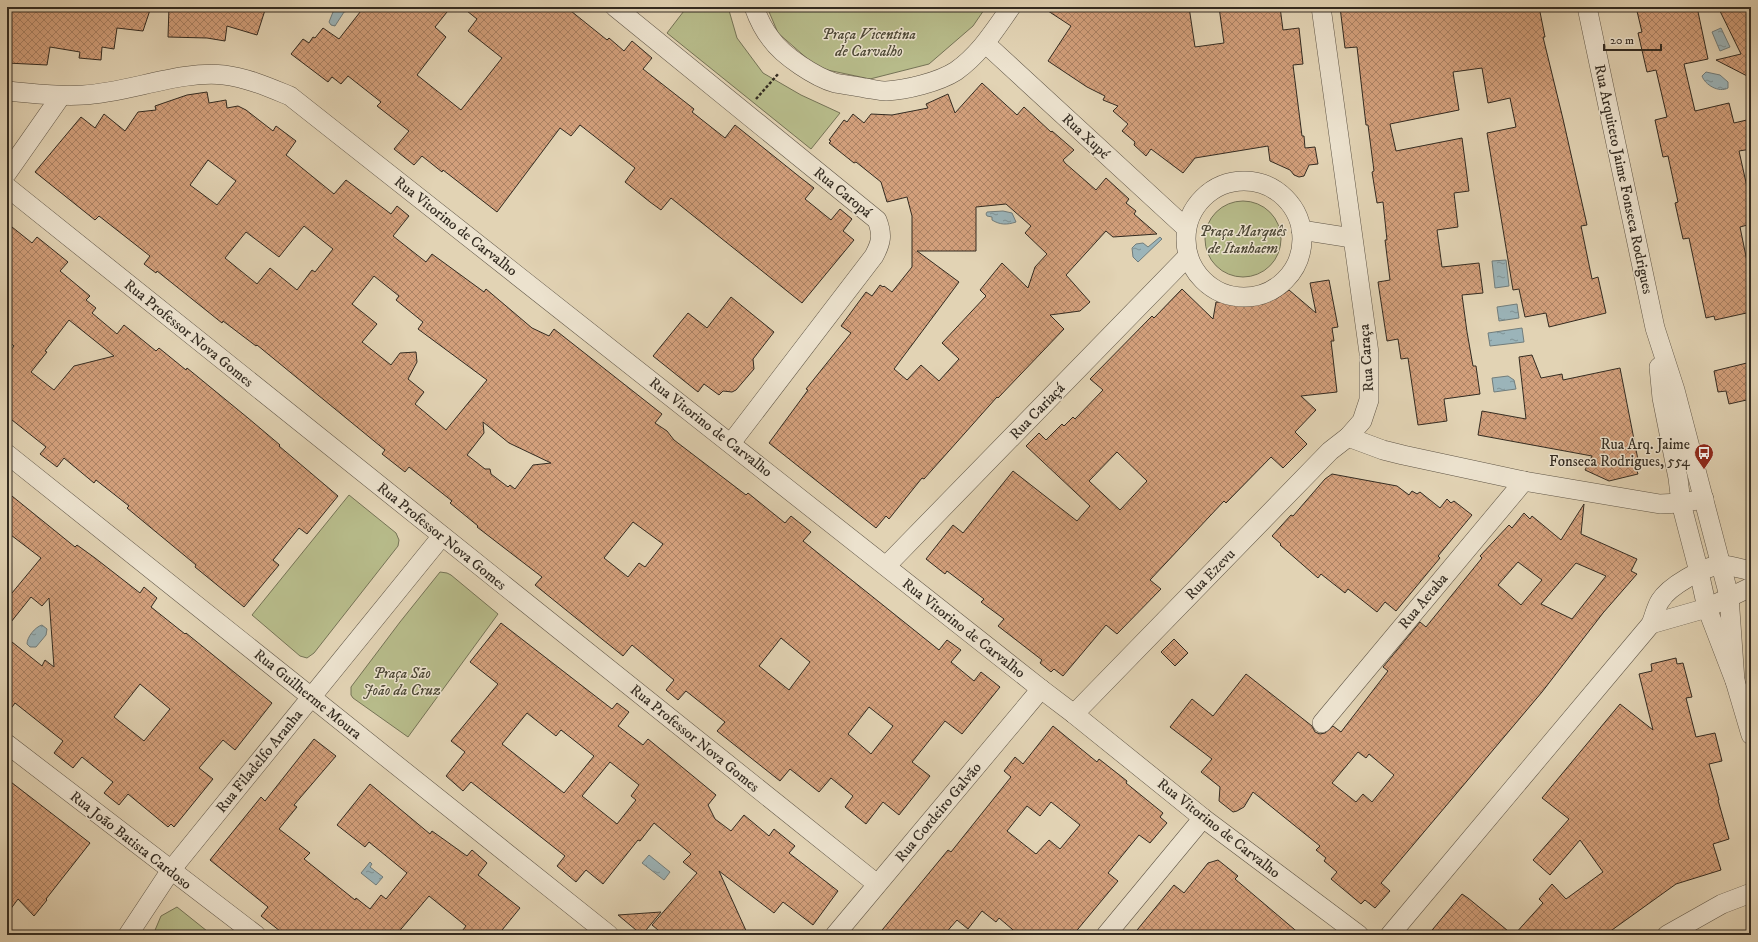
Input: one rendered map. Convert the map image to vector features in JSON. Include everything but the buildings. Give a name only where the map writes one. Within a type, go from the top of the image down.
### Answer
[{"type":"street","name":"Rua Caropá","points":[[615,7],[877,220],[882,236],[880,245],[874,256],[731,443]]},
{"type":"street","points":[[754,7],[759,20],[771,40],[791,59],[814,73],[834,82],[885,91],[906,88],[932,81],[954,72],[974,57],[986,44],[1011,7]]},
{"type":"street","name":"Rua Caraça","points":[[1321,7],[1369,353],[1369,400],[1362,420],[1348,437]]},
{"type":"street","name":"Rua Arquiteto Jaime Fonseca Rodrigues","points":[[1587,7],[1655,328],[1675,390],[1729,596],[1735,681]]},
{"type":"street","name":"Rua Xupé","points":[[986,44],[1186,228]]},
{"type":"street","name":"Rua Vitorino de Carvalho","points":[[7,91],[61,96],[83,95],[192,76],[222,75],[253,81],[290,96],[1074,714],[1203,818],[1359,935]]},
{"type":"street","points":[[7,173],[61,96]]},
{"type":"street","points":[[1236,181],[1254,181],[1271,187],[1286,198],[1296,213],[1301,230],[1302,241],[1300,252],[1291,272],[1276,287],[1256,296],[1234,297],[1214,289],[1198,275],[1188,256],[1185,242],[1186,228],[1192,211],[1203,196],[1218,186],[1236,181]]},
{"type":"street","name":"Rua Professor Nova Gomes","points":[[7,187],[877,884]]},
{"type":"street","points":[[1301,230],[1352,238]]},
{"type":"street","name":"Rua Cariaçá","points":[[886,566],[1188,256]]},
{"type":"street","name":"Rua Arquiteto Jaime Fonseca Rodrigues","points":[[1655,328],[1662,398],[1678,478],[1681,503],[1700,572],[1707,608],[1735,681],[1751,735]]},
{"type":"street","points":[[1348,437],[1383,450],[1524,481],[1660,504],[1681,503],[1704,499]]},
{"type":"street","name":"Rua Ezevu","points":[[1074,714],[1330,452],[1348,437]]},
{"type":"street","name":"Rua Guilherme Moura","points":[[7,454],[609,935]]},
{"type":"street","name":"Rua Aetaba","points":[[1322,723],[1524,481]]},
{"type":"street","name":"Rua Filadelfo Aranha","points":[[128,935],[171,870],[442,536]]},
{"type":"street","points":[[1390,935],[1651,624],[1659,602],[1666,592],[1700,572],[1721,565],[1751,571]]},
{"type":"street","points":[[1651,624],[1707,608],[1729,596],[1751,587]]},
{"type":"street","name":"Rua Cordeiro Galvão","points":[[835,935],[1041,689]]},
{"type":"street","name":"Rua João Batista Cardoso","points":[[7,744],[256,935]]},
{"type":"street","points":[[1106,935],[1203,818]]},
{"type":"street","points":[[1667,935],[1722,904],[1751,893]]},
{"type":"path","points":[[745,113],[791,59]]},
{"type":"green space","name":"Praça Vicentina de Carvalho","points":[[687,7],[728,7],[737,38],[763,73],[801,95],[840,113],[811,149],[667,33]]},
{"type":"green space","name":"Praça Vicentina de Carvalho","points":[[767,7],[986,7],[973,26],[929,64],[870,79],[818,68],[778,33]]},
{"type":"green space","name":"Praça Marquês de Itanhaem","points":[[1236,201],[1250,201],[1264,207],[1275,218],[1281,232],[1281,246],[1278,254],[1270,266],[1264,271],[1250,277],[1236,277],[1222,271],[1211,260],[1205,246],[1205,232],[1211,218],[1222,207]]},
{"type":"green space","name":"Praça São João da Cruz","points":[[349,495],[396,533],[399,540],[398,546],[314,653],[307,658],[300,656],[252,615]]},
{"type":"green space","name":"Praça São João da Cruz","points":[[440,572],[451,575],[498,614],[408,737],[353,698],[351,695],[351,687]]},
{"type":"green space","points":[[177,907],[212,935],[153,935],[161,916]]},
{"type":"water","points":[[335,7],[354,7],[353,10],[344,12],[335,26],[331,25],[329,22]]},
{"type":"water","points":[[1721,28],[1730,47],[1720,51],[1712,32]]},
{"type":"water","points":[[1706,72],[1720,75],[1728,82],[1728,88],[1721,90],[1709,85],[1702,76]]},
{"type":"water","points":[[1003,211],[1012,213],[1016,222],[1001,224],[992,220],[992,217],[987,216],[986,214],[987,212]]},
{"type":"water","points":[[1160,237],[1162,239],[1138,262],[1133,257],[1132,248],[1136,244],[1143,243],[1148,247]]},
{"type":"water","points":[[1506,260],[1509,286],[1495,288],[1492,261]]},
{"type":"water","points":[[1517,304],[1519,318],[1499,321],[1497,307]]},
{"type":"water","points":[[1522,328],[1524,342],[1490,346],[1488,333]]},
{"type":"water","points":[[1508,376],[1514,380],[1516,389],[1494,392],[1492,378]]},
{"type":"water","points":[[42,625],[47,629],[46,635],[36,647],[30,647],[27,644],[27,641],[30,635],[34,630]]},
{"type":"water","points":[[649,855],[670,872],[664,880],[642,863]]},
{"type":"water","points":[[370,862],[372,864],[370,867],[383,877],[376,885],[361,873]]},
{"type":"place","name":"Rua Arq. Jaime Fonseca Rodrigues, 554","points":[[1704,470]]}]
